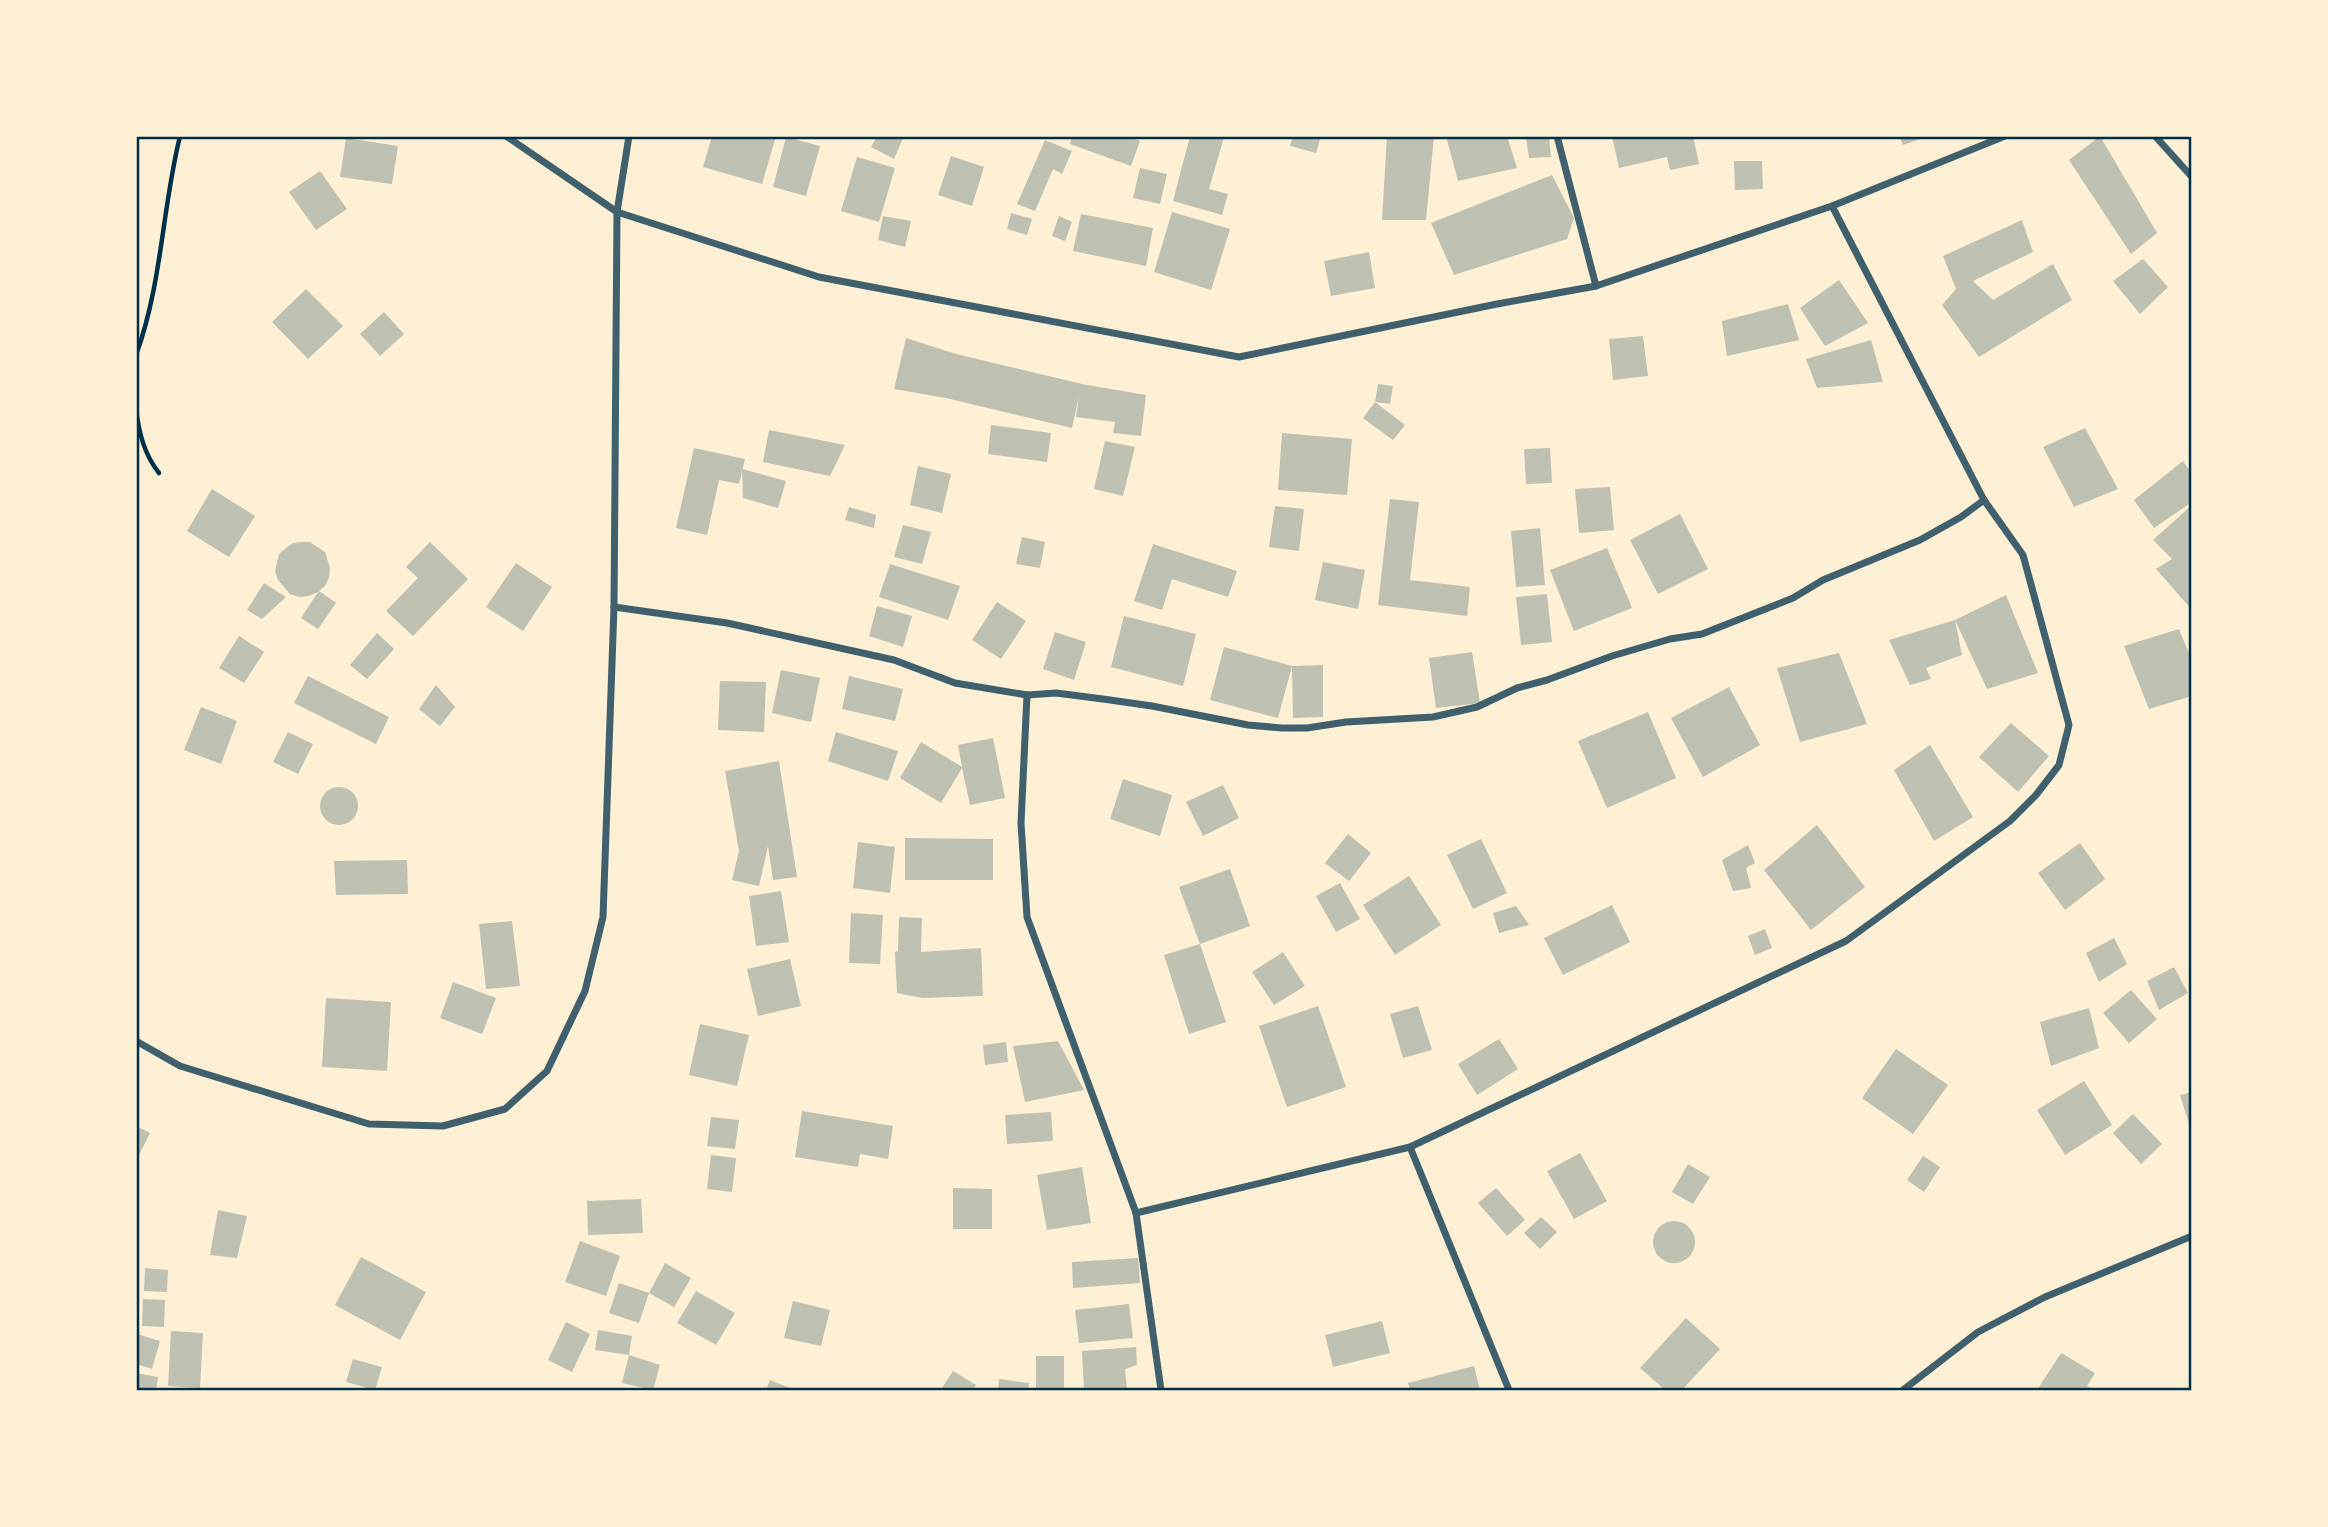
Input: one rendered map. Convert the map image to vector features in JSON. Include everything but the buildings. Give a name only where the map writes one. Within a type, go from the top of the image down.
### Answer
[{"type":"street","points":[[506,136],[617,212],[819,277],[1239,357],[1596,286],[1832,206],[2005,136]]},
{"type":"street","points":[[136,1041],[180,1066],[369,1124],[443,1126],[505,1109],[547,1071],[584,991],[603,917],[614,607],[617,212],[629,136]]},
{"type":"street","points":[[1557,136],[1596,286]]},
{"type":"street","points":[[2155,136],[2192,177]]},
{"type":"street","points":[[1136,1213],[1410,1147],[1846,942],[2010,821],[2036,795],[2059,765],[2069,725],[2023,555],[1984,500],[1832,206]]},
{"type":"street","points":[[614,607],[727,623],[894,660],[955,683],[1027,695],[1056,694],[1103,699],[1282,729],[1307,728],[1346,722],[1433,717],[1477,707],[1517,688],[1612,656],[1670,639],[1702,634],[1782,603],[1823,580],[1920,540],[1961,517],[1984,500]]},
{"type":"street","points":[[1027,695],[1021,823],[1027,917],[1136,1213],[1161,1391]]},
{"type":"street","points":[[1410,1147],[1508,1391]]},
{"type":"street","points":[[1903,1391],[1978,1332],[2045,1297],[2192,1236]]},
{"type":"path","points":[[136,355],[158,274],[173,165],[180,136]]},
{"type":"path","points":[[136,410],[138,431],[149,460],[159,473]]}]
